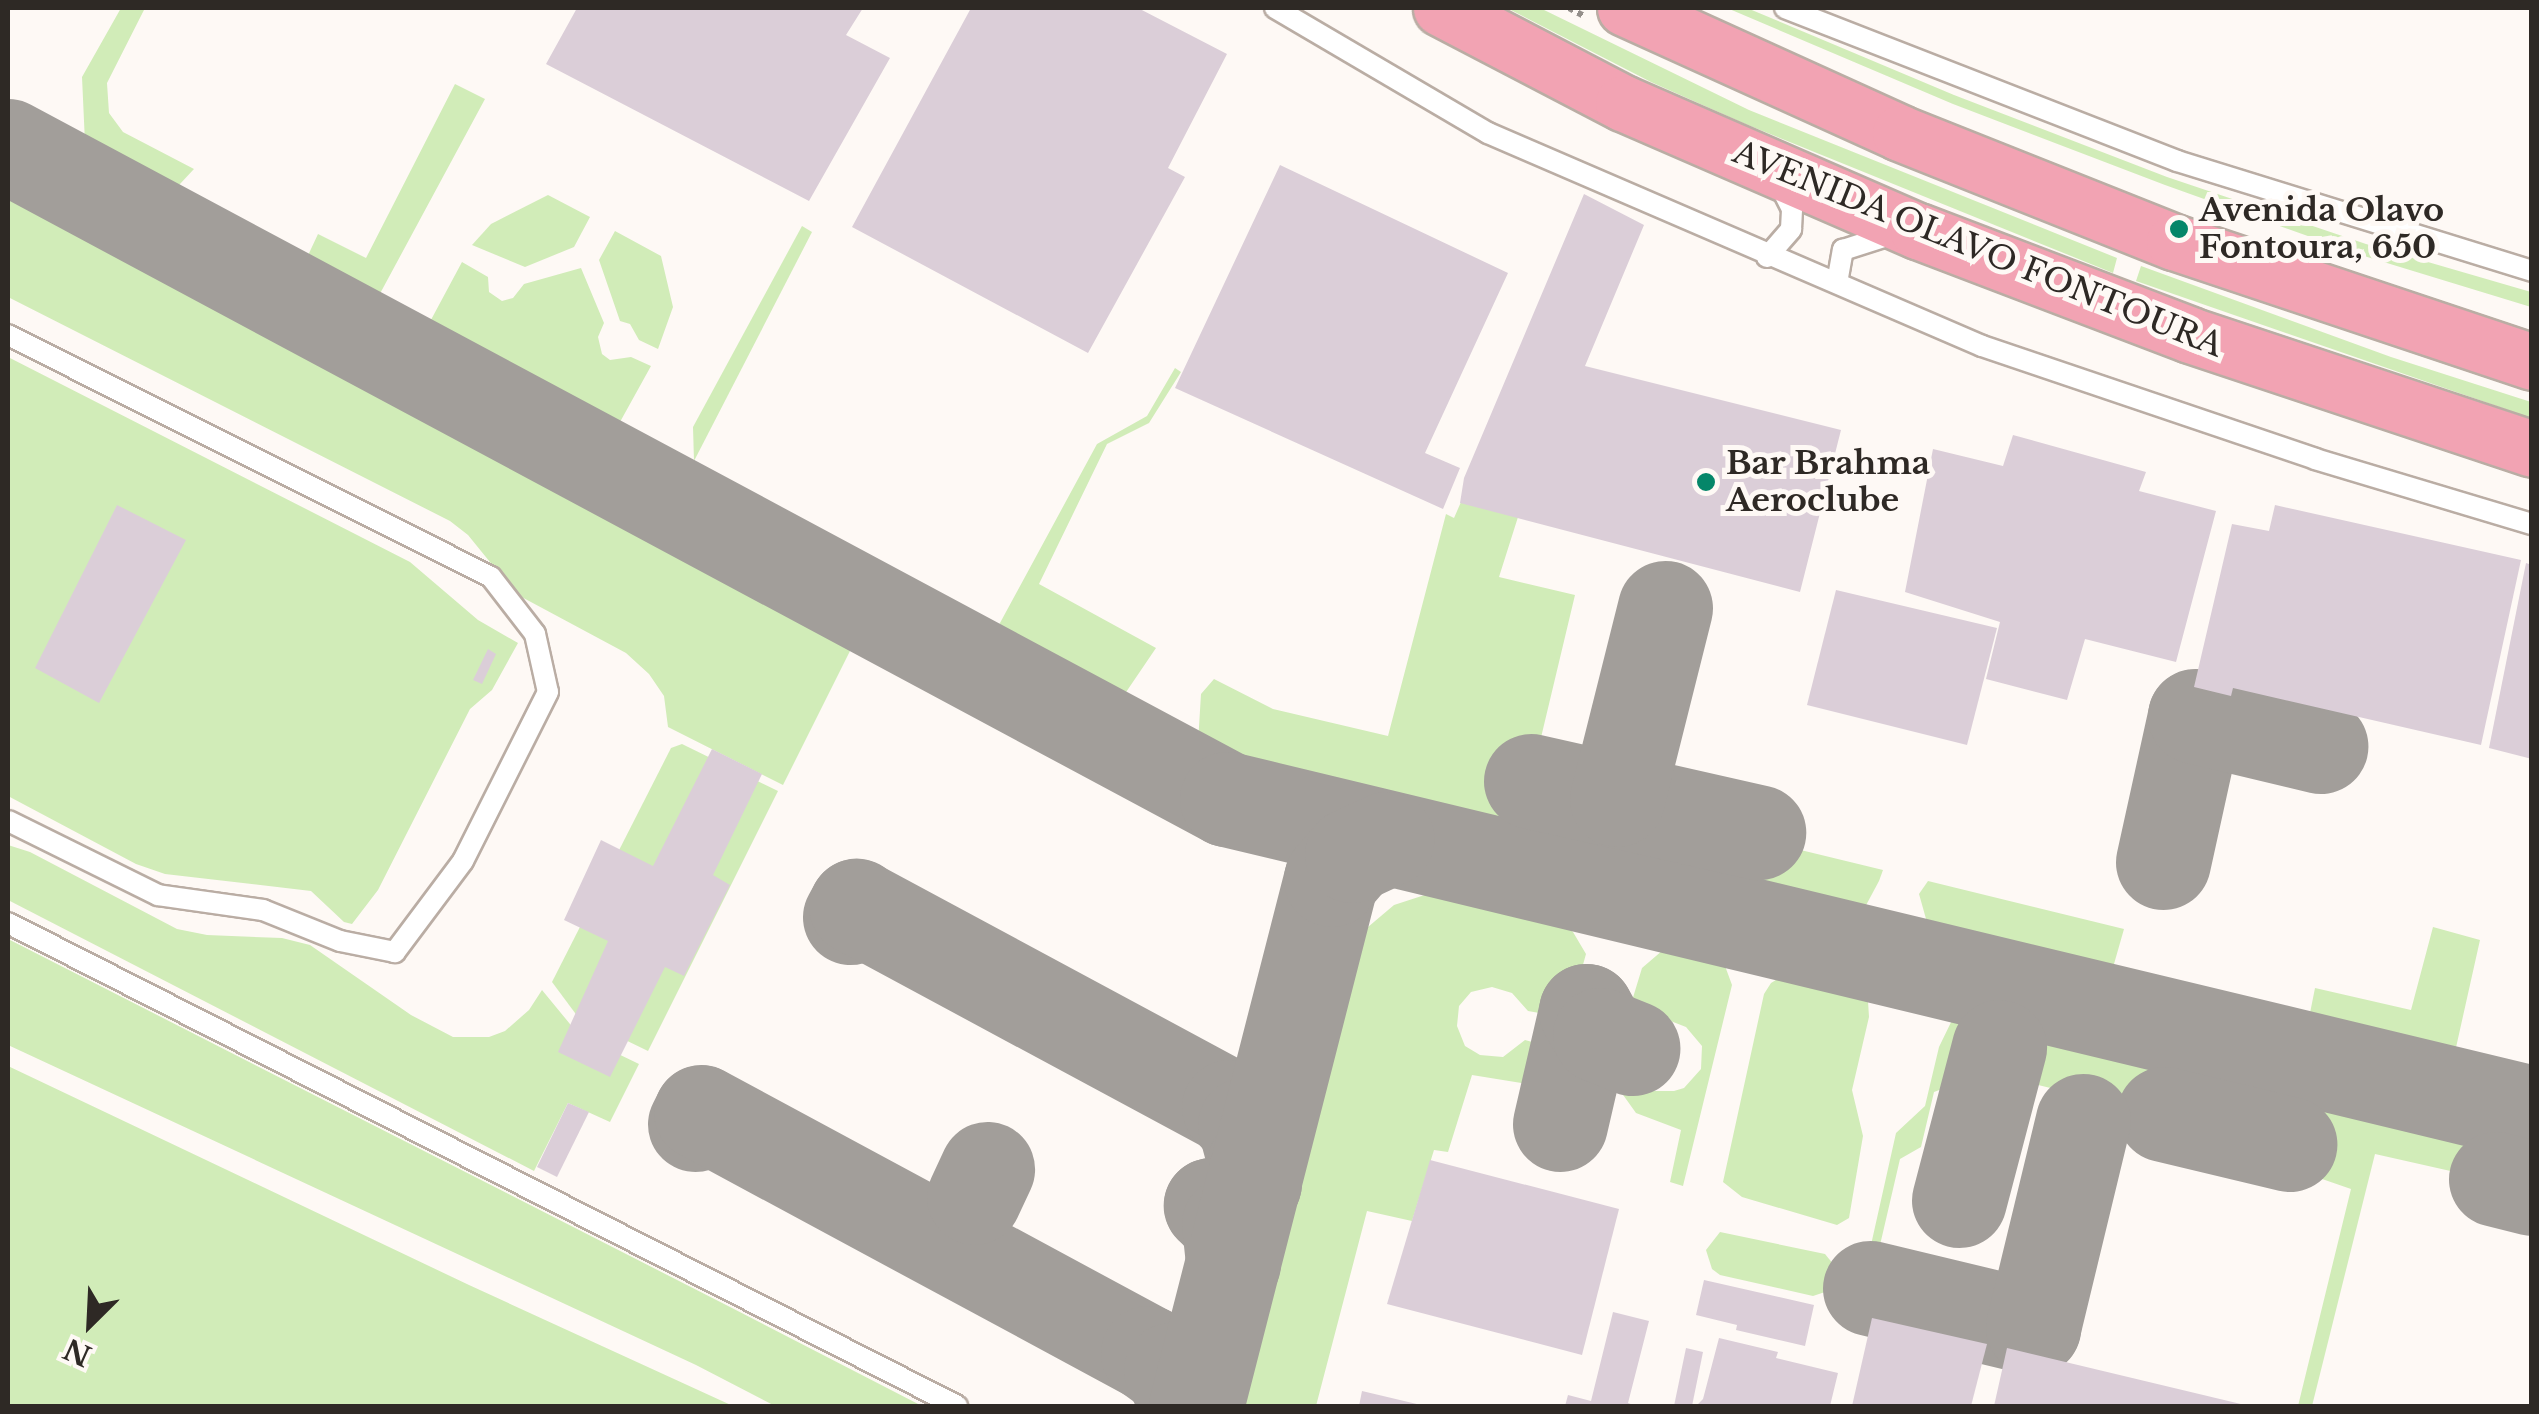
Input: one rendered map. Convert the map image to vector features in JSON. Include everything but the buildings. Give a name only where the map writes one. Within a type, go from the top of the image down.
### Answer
[{"type":"main road","name":"AVENIDA OLAVO FONTOURA","points":[[1441,8],[1623,103],[1918,231],[2190,335],[2532,449]]},
{"type":"main road","points":[[1625,8],[1900,134],[2174,242],[2532,362]]},
{"type":"lane","points":[[1276,8],[1488,133],[1768,257],[1982,346],[2315,458],[2532,524]]},
{"type":"lane","points":[[1786,8],[2177,161],[2532,271]]},
{"type":"lane","points":[[1768,257],[1790,229],[1792,209],[1770,170]]},
{"type":"lane","points":[[1837,283],[1843,250],[1885,234],[1918,231]]},
{"type":"lane","points":[[8,336],[492,577],[535,634],[548,692],[463,861],[395,952],[340,941],[263,910],[158,895],[8,822]]},
{"type":"lane","points":[[8,923],[956,1406]]},
{"type":"green space","points":[[121,8],[145,8],[107,83],[109,113],[123,132],[194,169],[179,185],[158,187],[85,143],[82,77]]},
{"type":"green space","points":[[1507,8],[1540,8],[1749,110],[2117,258],[2113,273],[1743,123],[1651,82]]},
{"type":"green space","points":[[1727,8],[1747,8],[1954,95],[2167,177],[2366,244],[2531,292],[2531,307],[2364,256],[2165,185],[1953,104]]},
{"type":"green space","points":[[455,84],[485,99],[376,301],[304,264],[318,234],[366,258]]},
{"type":"green space","points":[[8,189],[854,643],[783,785],[668,727],[664,696],[649,674],[626,653],[516,594],[468,535],[450,521],[8,297]]},
{"type":"green space","points":[[548,195],[590,217],[574,247],[525,267],[472,245],[491,224]]},
{"type":"green space","points":[[802,226],[812,232],[694,461],[693,427]]},
{"type":"green space","points":[[615,231],[661,256],[673,307],[658,349],[639,340],[630,324],[620,321],[599,260]]},
{"type":"green space","points":[[462,262],[488,277],[489,292],[502,301],[513,298],[524,284],[581,268],[604,323],[598,337],[602,354],[610,360],[631,357],[651,366],[615,431],[425,331]]},
{"type":"green space","points":[[2141,266],[2391,357],[2531,402],[2531,418],[2136,281]]},
{"type":"green space","points":[[8,357],[410,562],[478,620],[518,643],[492,690],[470,709],[378,890],[352,924],[344,922],[311,891],[165,874],[136,864],[8,796]]},
{"type":"green space","points":[[1175,368],[1181,372],[1149,423],[1107,444],[1039,584],[1156,648],[1120,701],[994,634],[1097,444],[1147,416]]},
{"type":"green space","points":[[1461,502],[1518,517],[1499,577],[1575,595],[1518,834],[1259,773],[1198,743],[1201,694],[1214,679],[1273,709],[1388,736],[1446,514],[1454,518]]},
{"type":"green space","points":[[682,744],[778,791],[648,1051],[578,1017],[552,982],[671,748]]},
{"type":"green space","points":[[1760,840],[1883,870],[1864,909],[1855,911],[1751,886]]},
{"type":"green space","points":[[8,845],[30,852],[177,929],[207,935],[282,938],[310,945],[411,1015],[453,1037],[489,1037],[505,1031],[529,1010],[542,990],[579,1035],[639,1064],[610,1122],[568,1103],[534,1171],[8,900]]},
{"type":"green space","points":[[1928,881],[2124,929],[2112,971],[1928,926],[1919,894]]},
{"type":"green space","points":[[1437,891],[1558,917],[1573,932],[1586,954],[1568,1018],[1528,1011],[1512,993],[1492,987],[1471,992],[1459,1006],[1457,1026],[1465,1046],[1480,1055],[1503,1057],[1525,1040],[1565,1051],[1546,1076],[1528,1084],[1472,1075],[1448,1152],[1434,1150],[1412,1221],[1367,1211],[1316,1406],[1239,1406],[1350,963],[1368,927],[1394,905]]},
{"type":"green space","points":[[2433,927],[2480,940],[2455,1052],[2309,1018],[2315,988],[2411,1010]]},
{"type":"green space","points":[[8,939],[922,1406],[775,1406],[696,1365],[8,1045]]},
{"type":"green space","points":[[1670,944],[1721,955],[1732,985],[1683,1186],[1670,1182],[1681,1130],[1636,1113],[1611,1078],[1616,1062],[1633,1066],[1654,1091],[1674,1091],[1684,1088],[1701,1069],[1702,1046],[1686,1027],[1668,1020],[1649,1026],[1639,1035],[1624,1027],[1642,968]]},
{"type":"green space","points":[[1789,972],[1862,989],[1868,1001],[1869,1017],[1852,1090],[1863,1136],[1849,1218],[1837,1225],[1742,1197],[1723,1182],[1764,994],[1771,983]]},
{"type":"green space","points":[[1956,1012],[1961,1013],[1968,1028],[1967,1058],[1950,1086],[1934,1092],[1921,1147],[1900,1159],[1864,1314],[1856,1312],[1896,1133],[1925,1106],[1939,1047]]},
{"type":"green space","points":[[2049,1034],[2158,1060],[2167,1074],[2169,1090],[2160,1121],[2139,1134],[2065,1117],[2071,1093],[2018,1080],[2028,1053]]},
{"type":"green space","points":[[8,1066],[469,1285],[733,1406],[8,1406]]},
{"type":"green space","points":[[2327,1098],[2488,1136],[2495,1161],[2486,1179],[2375,1154],[2312,1406],[2298,1406],[2351,1189],[2296,1170],[2289,1141],[2299,1113]]},
{"type":"green space","points":[[1720,1232],[1825,1254],[1834,1265],[1828,1291],[1813,1296],[1720,1275],[1712,1269],[1706,1250]]},
{"type":"taxiway","points":[[8,146],[1227,799],[2532,1113]]},
{"type":"taxiway","points":[[1617,799],[1665,608]]},
{"type":"taxiway","points":[[2163,862],[2195,716],[2320,746]]},
{"type":"taxiway","points":[[1531,781],[1758,832]]},
{"type":"taxiway","points":[[1196,1406],[1331,879],[1352,855],[1386,839]]},
{"type":"taxiway","points":[[850,917],[856,906],[1229,1107],[1245,1125],[1255,1162],[1254,1183],[1240,1199],[1211,1205],[1229,1224],[1233,1263]]},
{"type":"taxiway","points":[[1560,1124],[1586,1011],[1600,1035],[1633,1048]]},
{"type":"taxiway","points":[[1959,1200],[1999,1047]]},
{"type":"taxiway","points":[[695,1124],[701,1112],[1148,1353],[1171,1370],[1188,1406]]},
{"type":"taxiway","points":[[2164,1114],[2289,1144]]},
{"type":"taxiway","points":[[1870,1288],[2033,1327],[2083,1121]]},
{"type":"taxiway","points":[[974,1197],[987,1169]]},
{"type":"taxiway","points":[[2496,1179],[2532,1188]]},
{"type":"place","name":"Avenida Olavo Fontoura, 650","points":[[2179,229]]},
{"type":"place","name":"Bar Brahma Aeroclube","points":[[1706,482]]}]
